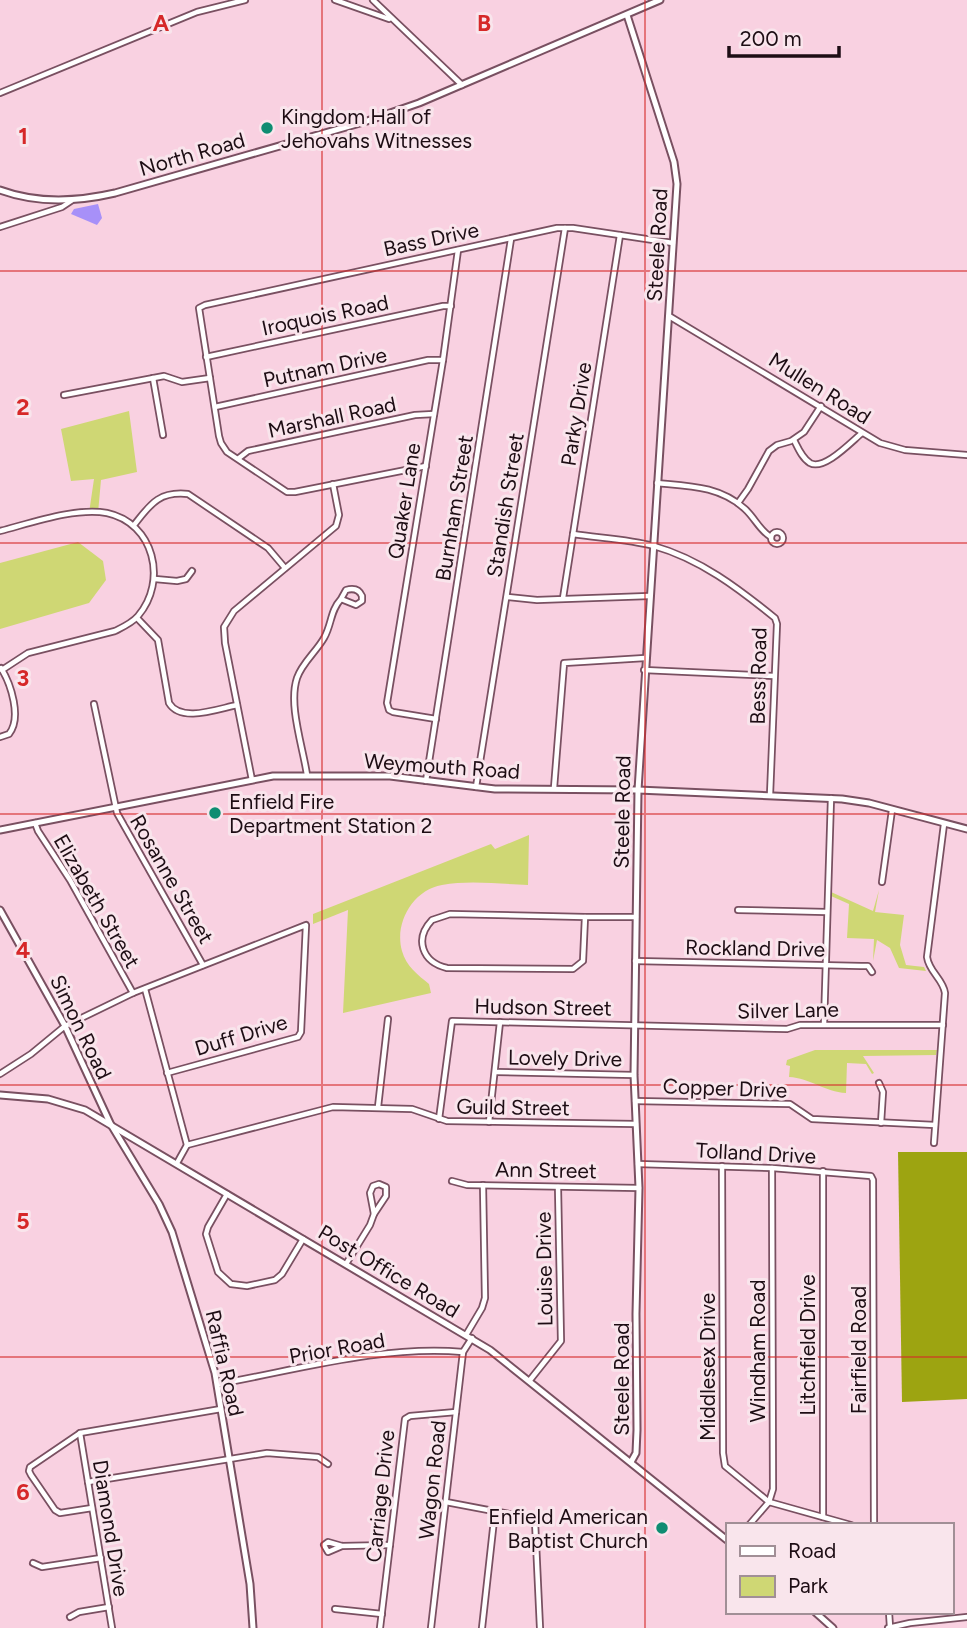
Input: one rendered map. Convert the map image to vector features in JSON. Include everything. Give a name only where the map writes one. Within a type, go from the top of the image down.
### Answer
[{"type":"street","points":[[0,93],[197,12],[245,0]]},
{"type":"street","points":[[335,0],[393,20]]},
{"type":"street","points":[[373,0],[462,85]]},
{"type":"street","name":"North Road","points":[[0,190],[39,199],[71,201],[115,193],[367,121],[462,85],[660,0]]},
{"type":"street","name":"Steele Road","points":[[627,15],[674,162],[677,184],[638,790],[634,1024],[639,1188],[637,1444],[631,1462]]},
{"type":"street","points":[[0,227],[62,207],[71,201]]},
{"type":"street","name":"Bass Drive","points":[[206,357],[199,308],[205,305],[565,228],[673,243]]},
{"type":"street","name":"Standish Street","points":[[476,788],[565,228]]},
{"type":"street","name":"Parky Drive","points":[[563,598],[620,235]]},
{"type":"street","name":"Burnham Street","points":[[426,781],[511,239]]},
{"type":"street","name":"Quaker Lane","points":[[436,719],[393,712],[389,710],[387,703],[443,360],[458,250]]},
{"type":"street","name":"Iroquois Road","points":[[206,357],[451,306]]},
{"type":"street","name":"Mullen Road","points":[[668,316],[862,433],[897,449],[967,455]]},
{"type":"street","points":[[206,357],[221,443],[227,452],[287,492],[426,466]]},
{"type":"street","name":"Putnam Drive","points":[[215,407],[428,360],[443,360]]},
{"type":"street","points":[[64,395],[168,376],[182,382],[210,378]]},
{"type":"street","points":[[153,378],[163,435]]},
{"type":"street","points":[[738,503],[754,481],[769,451],[794,440],[804,432],[821,406]]},
{"type":"street","name":"Marshall Road","points":[[239,458],[248,452],[415,415],[434,414]]},
{"type":"street","points":[[794,440],[803,456],[817,466],[830,460],[862,433]]},
{"type":"street","points":[[657,483],[710,489],[738,503],[771,537]]},
{"type":"street","points":[[251,780],[223,633],[226,621],[234,611],[339,522],[333,484]]},
{"type":"street","points":[[134,525],[161,496],[188,494],[268,548],[285,568]]},
{"type":"street","points":[[0,531],[84,512],[111,514],[134,525],[148,544],[155,579],[149,600],[137,618],[116,631],[28,653],[1,669],[11,690],[14,722],[9,734],[0,737]]},
{"type":"street","points":[[573,534],[653,545]]},
{"type":"street","name":"Bess Road","points":[[653,545],[719,575],[775,618],[770,795]]},
{"type":"street","points":[[155,579],[186,579],[192,571]]},
{"type":"street","points":[[307,775],[294,702],[297,679],[324,638],[333,608],[346,590],[358,590],[362,596],[362,601],[356,605],[341,599]]},
{"type":"street","points":[[506,597],[526,599],[649,596]]},
{"type":"street","points":[[137,618],[158,640],[169,702],[173,709],[185,714],[237,705]]},
{"type":"street","points":[[554,788],[564,663],[645,658]]},
{"type":"street","points":[[644,670],[774,676]]},
{"type":"street","name":"Rosanne Street","points":[[94,704],[115,807],[203,965]]},
{"type":"street","name":"Weymouth Road","points":[[0,830],[251,780],[307,775],[390,776],[476,788],[638,790],[831,798],[869,803],[967,829]]},
{"type":"street","points":[[824,1024],[831,798]]},
{"type":"street","points":[[883,881],[892,810]]},
{"type":"street","name":"Elizabeth Street","points":[[36,823],[38,831],[70,880],[133,993]]},
{"type":"street","points":[[934,1143],[944,987],[931,970],[927,957],[944,824]]},
{"type":"street","name":"Simon Road","points":[[0,910],[65,1026],[110,1123]]},
{"type":"street","points":[[738,910],[826,912]]},
{"type":"street","points":[[586,917],[585,956],[581,964],[573,969],[447,968],[436,965],[422,947],[425,928],[432,920],[443,915],[636,917]]},
{"type":"street","name":"Duff Drive","points":[[167,1073],[298,1037],[300,1032],[306,925],[203,965]]},
{"type":"street","name":"Rockland Drive","points":[[635,961],[825,965],[868,967],[872,972]]},
{"type":"street","points":[[0,1074],[31,1054],[65,1026],[133,993],[203,965]]},
{"type":"street","points":[[145,989],[187,1145],[177,1163]]},
{"type":"street","points":[[378,1107],[388,1019]]},
{"type":"street","name":"Hudson Street","points":[[439,1119],[452,1021],[634,1024]]},
{"type":"street","points":[[489,1122],[500,1022]]},
{"type":"street","name":"Silver Lane","points":[[634,1024],[786,1028],[824,1024],[943,1025]]},
{"type":"street","name":"Lovely Drive","points":[[496,1072],[634,1075]]},
{"type":"street","points":[[879,1083],[883,1092],[881,1123]]},
{"type":"street","name":"Post Office Road","points":[[0,1096],[38,1097],[63,1102],[110,1123],[469,1336],[530,1380],[726,1539]]},
{"type":"street","name":"Copper Drive","points":[[635,1101],[790,1104],[812,1119],[935,1125]]},
{"type":"street","name":"Guild Street","points":[[187,1145],[322,1109],[412,1109],[424,1111],[439,1119],[489,1122],[636,1124]]},
{"type":"street","name":"Raffia Road","points":[[110,1123],[166,1216],[196,1305],[218,1384],[249,1583],[253,1628]]},
{"type":"street","name":"Tolland Drive","points":[[638,1164],[772,1168],[871,1177]]},
{"type":"street","name":"Middlesex Drive","points":[[722,1166],[723,1461],[725,1466],[769,1502],[845,1523]]},
{"type":"street","name":"Windham Road","points":[[769,1502],[773,1489],[772,1168]]},
{"type":"street","name":"Litchfield Drive","points":[[822,1171],[823,1517]]},
{"type":"street","name":"Fairfield Road","points":[[871,1177],[874,1225],[874,1523]]},
{"type":"street","name":"Ann Street","points":[[452,1181],[467,1185],[639,1188]]},
{"type":"street","points":[[346,1264],[386,1196],[386,1188],[379,1184],[373,1186],[370,1193],[374,1214]]},
{"type":"street","name":"Wagon Road","points":[[431,1628],[463,1352],[485,1298],[483,1185]]},
{"type":"street","name":"Louise Drive","points":[[530,1380],[561,1341],[558,1187]]},
{"type":"street","points":[[228,1193],[206,1234],[218,1272],[231,1284],[247,1286],[275,1280],[282,1274],[303,1239]]},
{"type":"street","name":"Prior Road","points":[[218,1384],[373,1356],[430,1351],[463,1352]]},
{"type":"street","points":[[92,1508],[60,1513],[55,1510],[29,1471],[41,1459],[80,1433],[222,1409]]},
{"type":"street","name":"Carriage Drive","points":[[380,1628],[405,1419],[411,1416],[456,1412]]},
{"type":"street","name":"Diamond Drive","points":[[80,1433],[112,1628]]},
{"type":"street","points":[[88,1482],[230,1458],[293,1453],[318,1457],[328,1464]]},
{"type":"street","points":[[751,1523],[769,1502]]},
{"type":"street","points":[[446,1503],[535,1521],[540,1628]]},
{"type":"street","points":[[482,1628],[495,1511]]},
{"type":"street","points":[[342,1546],[390,1545]]},
{"type":"street","points":[[33,1563],[42,1567],[101,1558]]},
{"type":"street","points":[[70,1617],[79,1612],[109,1606]]},
{"type":"street","points":[[335,1609],[382,1614]]},
{"type":"street","points":[[817,1614],[833,1628]]},
{"type":"street","points":[[889,1628],[967,1617]]},
{"type":"green space","points":[[129,411],[137,472],[101,480],[98,513],[89,513],[94,479],[71,481],[61,429]]},
{"type":"green space","points":[[78,542],[103,561],[106,580],[89,603],[0,629],[0,563]]},
{"type":"green space","points":[[529,835],[528,885],[442,885],[422,893],[408,909],[401,930],[402,951],[409,966],[429,984],[431,993],[343,1013],[348,910],[313,924],[313,914],[491,844],[495,849]]},
{"type":"green space","points":[[879,890],[875,912],[904,915],[900,945],[906,965],[924,967],[926,971],[899,968],[890,948],[877,940],[873,961],[874,939],[847,938],[849,904],[831,896],[831,892],[873,911]]},
{"type":"green space","points":[[815,1050],[937,1050],[936,1055],[863,1056],[874,1073],[872,1074],[866,1064],[847,1063],[846,1093],[789,1077],[790,1066],[786,1065],[787,1060]]},
{"type":"shaded area","points":[[98,204],[102,218],[97,225],[71,214],[74,209]]},
{"type":"shaded area","points":[[898,1152],[967,1152],[967,1399],[902,1402]]},
{"type":"place","name":"Kingdom Hall of Jehovahs Witnesses","points":[[267,128]]},
{"type":"place","name":"Enfield Fire Department Station 2","points":[[215,813]]},
{"type":"place","name":"Enfield American Baptist Church","points":[[662,1528]]}]
